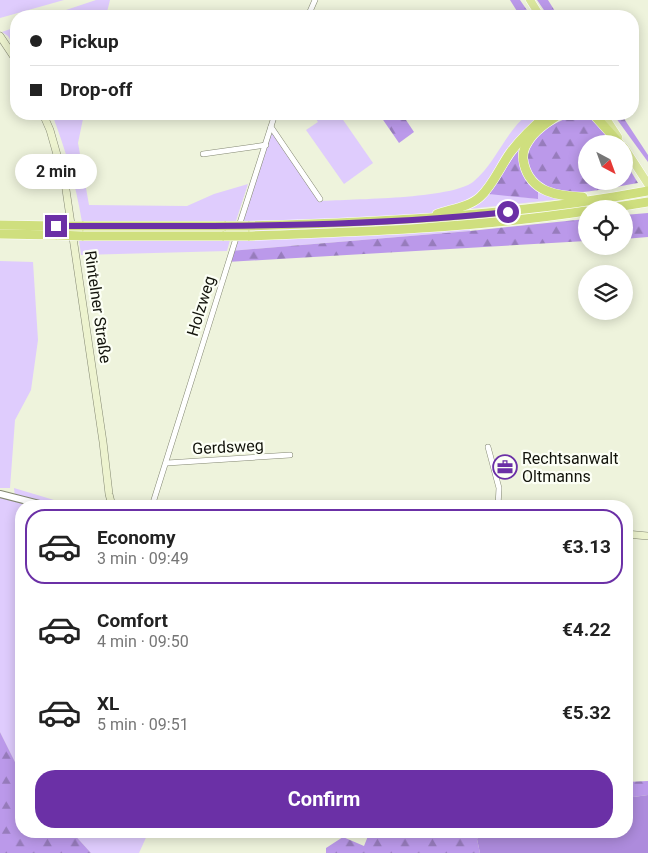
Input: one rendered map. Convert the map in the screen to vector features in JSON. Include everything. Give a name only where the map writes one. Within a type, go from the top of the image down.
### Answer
[{"type":"highway","points":[[420,219],[464,206],[479,197],[489,186],[512,150],[526,133],[548,120]]},
{"type":"highway","points":[[550,120],[527,142],[524,150],[522,159],[532,183],[554,194],[603,198]]},
{"type":"highway","points":[[598,120],[612,135]]},
{"type":"highway","points":[[0,234],[82,226],[248,226],[420,219],[560,206],[648,191]]},
{"type":"highway","points":[[633,204],[648,202]]},
{"type":"highway","points":[[0,225],[56,230],[82,236],[248,236],[430,227],[578,213]]},
{"type":"main road","points":[[0,36],[10,51]]},
{"type":"main road","name":"Rintelner Straße","points":[[46,120],[65,183],[104,442],[110,500]]},
{"type":"main road","points":[[607,120],[616,135]]},
{"type":"main road","points":[[633,162],[648,184]]},
{"type":"main road","points":[[633,535],[648,536]]},
{"type":"street","name":"Holzweg","points":[[154,500],[273,120]]},
{"type":"street","points":[[271,127],[320,199]]},
{"type":"street","points":[[203,154],[266,145]]},
{"type":"street","points":[[488,447],[499,488],[498,500]]},
{"type":"street","name":"Gerdsweg","points":[[166,463],[290,456]]},
{"type":"street","points":[[0,494],[25,500]]},
{"type":"shaded area","points":[[0,0],[64,0],[28,10],[10,10],[10,15],[0,18]]},
{"type":"shaded area","points":[[96,0],[110,0],[108,10],[66,10]]},
{"type":"shaded area","points":[[10,29],[10,39],[8,36],[2,32]]},
{"type":"shaded area","points":[[54,120],[83,120],[78,143],[89,205],[187,206],[214,194],[248,184],[236,221],[82,222],[77,194]]},
{"type":"shaded area","points":[[317,120],[343,120],[373,163],[344,184],[306,130],[318,122]]},
{"type":"shaded area","points":[[535,120],[518,137],[523,142],[490,193],[538,199],[538,191],[562,199],[469,209],[470,231],[230,251],[238,221],[271,127],[321,201],[424,195],[461,188],[473,182],[481,174],[520,121]]},
{"type":"shaded area","points":[[79,240],[230,240],[227,251],[81,255]]},
{"type":"shaded area","points":[[0,261],[33,262],[38,340],[31,390],[15,420],[10,488],[0,488]]},
{"type":"shaded area","points":[[14,488],[54,500],[15,500],[15,762],[0,732],[0,497],[15,497]]},
{"type":"shaded area","points":[[648,795],[648,853],[480,853],[478,838],[633,838],[633,797]]},
{"type":"shaded area","points":[[77,838],[146,838],[139,853],[91,853]]},
{"type":"green space","points":[[510,0],[520,0],[527,10],[516,10]]},
{"type":"green space","points":[[537,0],[548,0],[554,10],[544,10]]},
{"type":"green space","points":[[383,120],[406,120],[414,132],[399,143]]},
{"type":"green space","points":[[563,120],[594,120],[602,128],[607,135],[578,135],[578,190],[596,190],[554,191],[547,189],[535,179],[529,165],[529,150],[540,133]]},
{"type":"green space","points":[[617,120],[625,120],[648,155],[648,162],[633,141],[633,135],[628,135]]},
{"type":"green space","points":[[523,142],[529,184],[538,191],[538,199],[489,194]]},
{"type":"green space","points":[[633,175],[638,183],[633,184]]},
{"type":"green space","points":[[648,213],[648,237],[633,238],[633,214]]},
{"type":"green space","points":[[578,220],[578,241],[227,262],[230,251]]},
{"type":"green space","points":[[0,732],[15,762],[15,838],[77,838],[91,853],[0,853]]},
{"type":"green space","points":[[648,781],[648,795],[633,797],[633,782]]},
{"type":"green space","points":[[341,838],[364,846],[367,838],[478,838],[480,853],[326,853],[326,848]]},
{"type":"place","name":"Rechtsanwalt Oltmanns","points":[[505,467]]},
{"type":"route","points":[[56,226],[226,226],[336,223],[508,212]]}]
